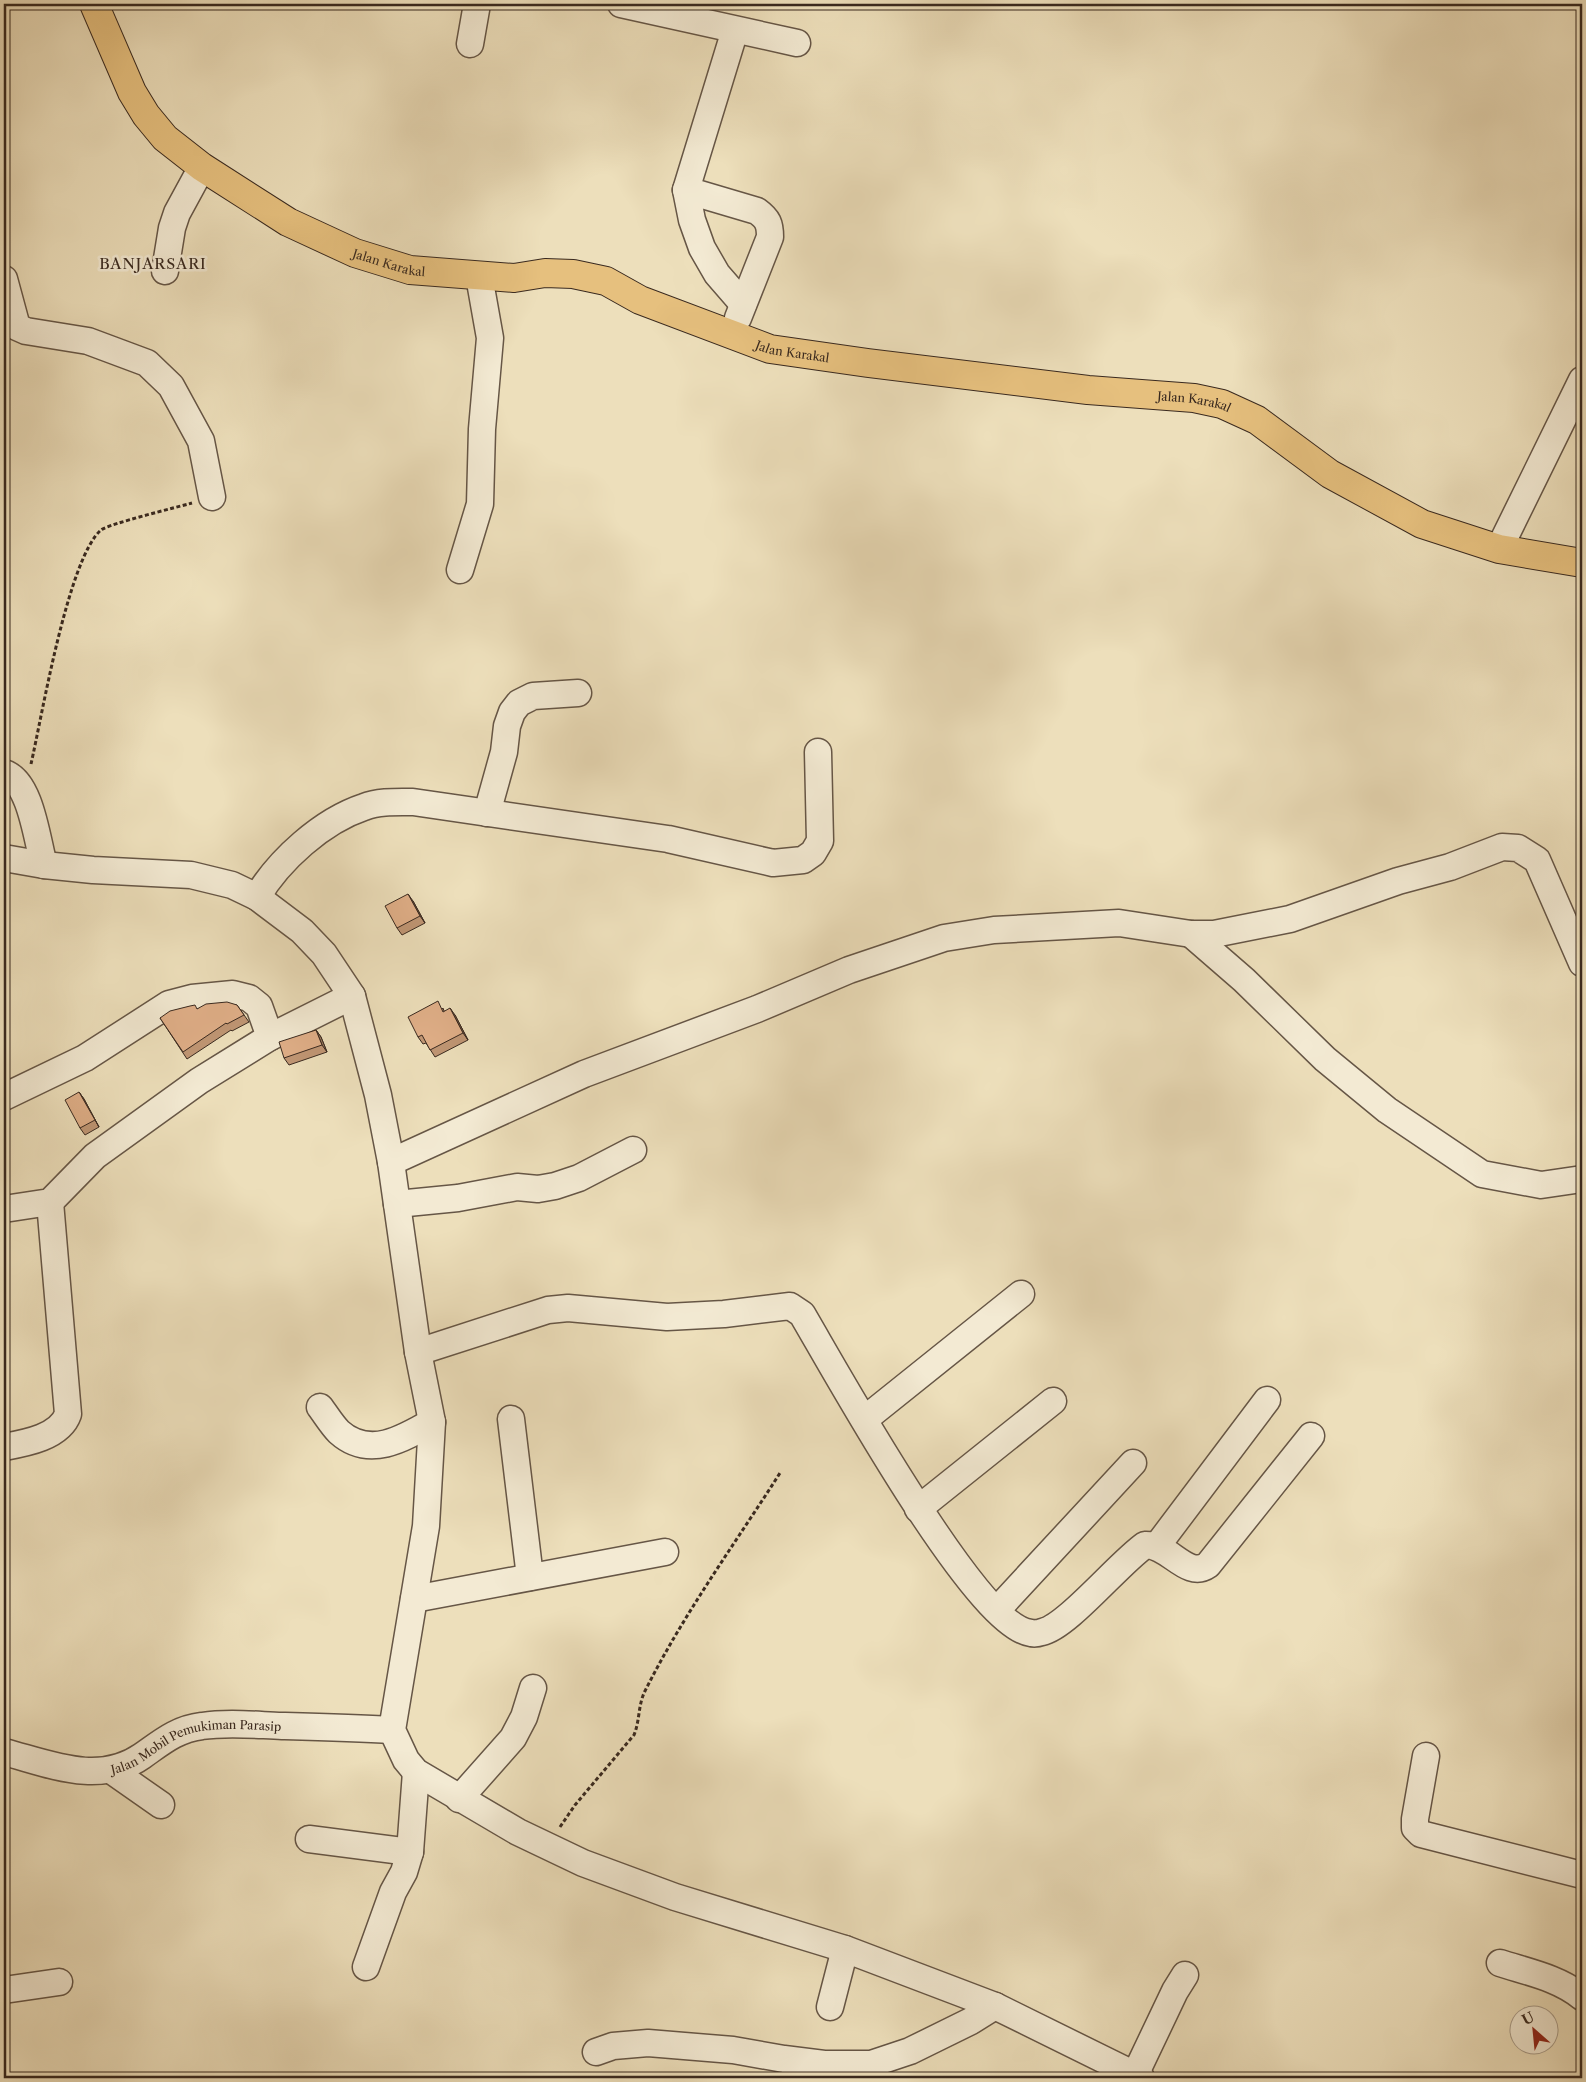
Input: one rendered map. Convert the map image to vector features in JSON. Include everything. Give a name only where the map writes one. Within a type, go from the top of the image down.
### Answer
[{"type":"main road","name":"Jalan Karakal","points":[[94,4],[132,92],[146,115],[165,138],[202,167],[288,222],[355,253],[410,270],[514,278],[545,273],[573,274],[606,281],[640,300],[731,336],[770,349],[1088,390],[1194,398],[1222,404],[1257,420],[1330,474],[1422,524],[1499,549],[1582,563]]},
{"type":"street","points":[[470,44],[477,4]]},
{"type":"street","points":[[621,4],[797,43]]},
{"type":"street","points":[[735,30],[686,190],[692,220],[702,248],[717,274],[743,304]]},
{"type":"street","points":[[165,271],[168,243],[177,213],[202,167]]},
{"type":"street","points":[[686,190],[757,211],[770,224],[770,237],[731,336]]},
{"type":"street","points":[[460,570],[480,504],[482,429],[490,338],[480,276]]},
{"type":"street","points":[[4,279],[17,327],[26,331],[88,341],[147,363],[171,386],[200,441],[212,497]]},
{"type":"street","points":[[1499,549],[1582,380]]},
{"type":"street","points":[[487,813],[504,752],[507,726],[512,712],[519,703],[533,696],[578,693]]},
{"type":"street","points":[[257,897],[268,878],[284,859],[306,841],[349,813],[365,806],[385,802],[413,802],[668,839],[773,863],[803,860],[813,853],[820,841],[818,752]]},
{"type":"street","points":[[4,773],[16,780],[25,792],[44,866]]},
{"type":"street","points":[[391,1162],[584,1074],[757,1009],[848,970],[944,938],[994,930],[1119,923],[1191,934],[1214,934],[1290,919],[1398,881],[1450,867],[1502,847],[1518,848],[1537,860],[1582,963]]},
{"type":"street","points":[[4,858],[44,866],[191,875],[232,885],[257,897],[302,931],[324,954],[352,996],[378,1094],[391,1162],[418,1352],[432,1422],[426,1526],[392,1730],[406,1760],[416,1772],[459,1799],[582,1863],[675,1896],[845,1949],[995,2006],[1138,2076],[1175,1990],[1186,1975]]},
{"type":"street","points":[[1191,934],[1244,980],[1324,1059],[1380,1105],[1482,1174],[1541,1185],[1582,1179]]},
{"type":"street","points":[[4,1097],[85,1058],[169,1004],[192,998],[233,994],[249,998],[260,1006],[270,1037]]},
{"type":"street","points":[[4,1209],[50,1202],[95,1156],[199,1080],[270,1037],[352,996]]},
{"type":"street","points":[[397,1204],[458,1198],[517,1187],[538,1189],[555,1186],[579,1178],[633,1150]]},
{"type":"street","points":[[4,1447],[32,1441],[58,1429],[64,1424],[68,1414],[50,1202]]},
{"type":"street","points":[[865,1419],[1021,1294]]},
{"type":"street","points":[[418,1352],[548,1310],[568,1308],[667,1317],[724,1314],[790,1306],[802,1314],[918,1508],[953,1560],[997,1610],[1016,1627],[1030,1634],[1056,1628],[1144,1545],[1157,1546],[1195,1570],[1202,1570],[1311,1436]]},
{"type":"street","points":[[1157,1546],[1267,1400]]},
{"type":"street","points":[[918,1508],[1052,1401]]},
{"type":"street","points":[[320,1407],[339,1432],[356,1444],[370,1447],[405,1438],[432,1422]]},
{"type":"street","points":[[511,1419],[530,1577]]},
{"type":"street","points":[[997,1610],[1133,1463]]},
{"type":"street","points":[[414,1599],[665,1552]]},
{"type":"street","points":[[459,1799],[512,1738],[524,1717],[533,1688]]},
{"type":"street","name":"Jalan Mobil Pemukiman Parasip","points":[[4,1752],[66,1769],[89,1772],[111,1770],[136,1760],[176,1732],[200,1726],[228,1723],[392,1730]]},
{"type":"street","points":[[1426,1756],[1415,1819],[1415,1828],[1421,1834],[1582,1875]]},
{"type":"street","points":[[111,1770],[161,1805]]},
{"type":"street","points":[[366,1967],[387,1908],[404,1872],[410,1852],[416,1772]]},
{"type":"street","points":[[309,1839],[410,1852]]},
{"type":"street","points":[[830,2007],[845,1949]]},
{"type":"street","points":[[1500,1963],[1556,1981],[1569,1987],[1582,1997]]},
{"type":"street","points":[[4,1990],[59,1982]]},
{"type":"street","points":[[596,2052],[613,2046],[648,2043],[733,2050],[784,2060],[872,2071],[971,2021],[995,2006]]},
{"type":"path","points":[[25,792],[70,593],[83,557],[102,529],[212,497]]},
{"type":"path","points":[[547,1846],[575,1806],[634,1735],[640,1721],[640,1706],[657,1669],[780,1473]]},
{"type":"building","points":[[408,894],[420,916],[397,928],[385,906]]},
{"type":"building","points":[[438,1001],[443,1012],[450,1008],[463,1033],[430,1050],[422,1035],[418,1037],[408,1017]]},
{"type":"building","points":[[227,1002],[237,1005],[244,1015],[226,1023],[183,1052],[160,1018],[170,1011],[190,1006],[195,1005],[197,1009],[206,1004]]},
{"type":"building","points":[[316,1030],[322,1045],[284,1058],[279,1042]]},
{"type":"building","points":[[79,1092],[95,1120],[80,1128],[65,1100]]},
{"type":"district","name":"BANJARSARI","points":[[153,263]]}]
